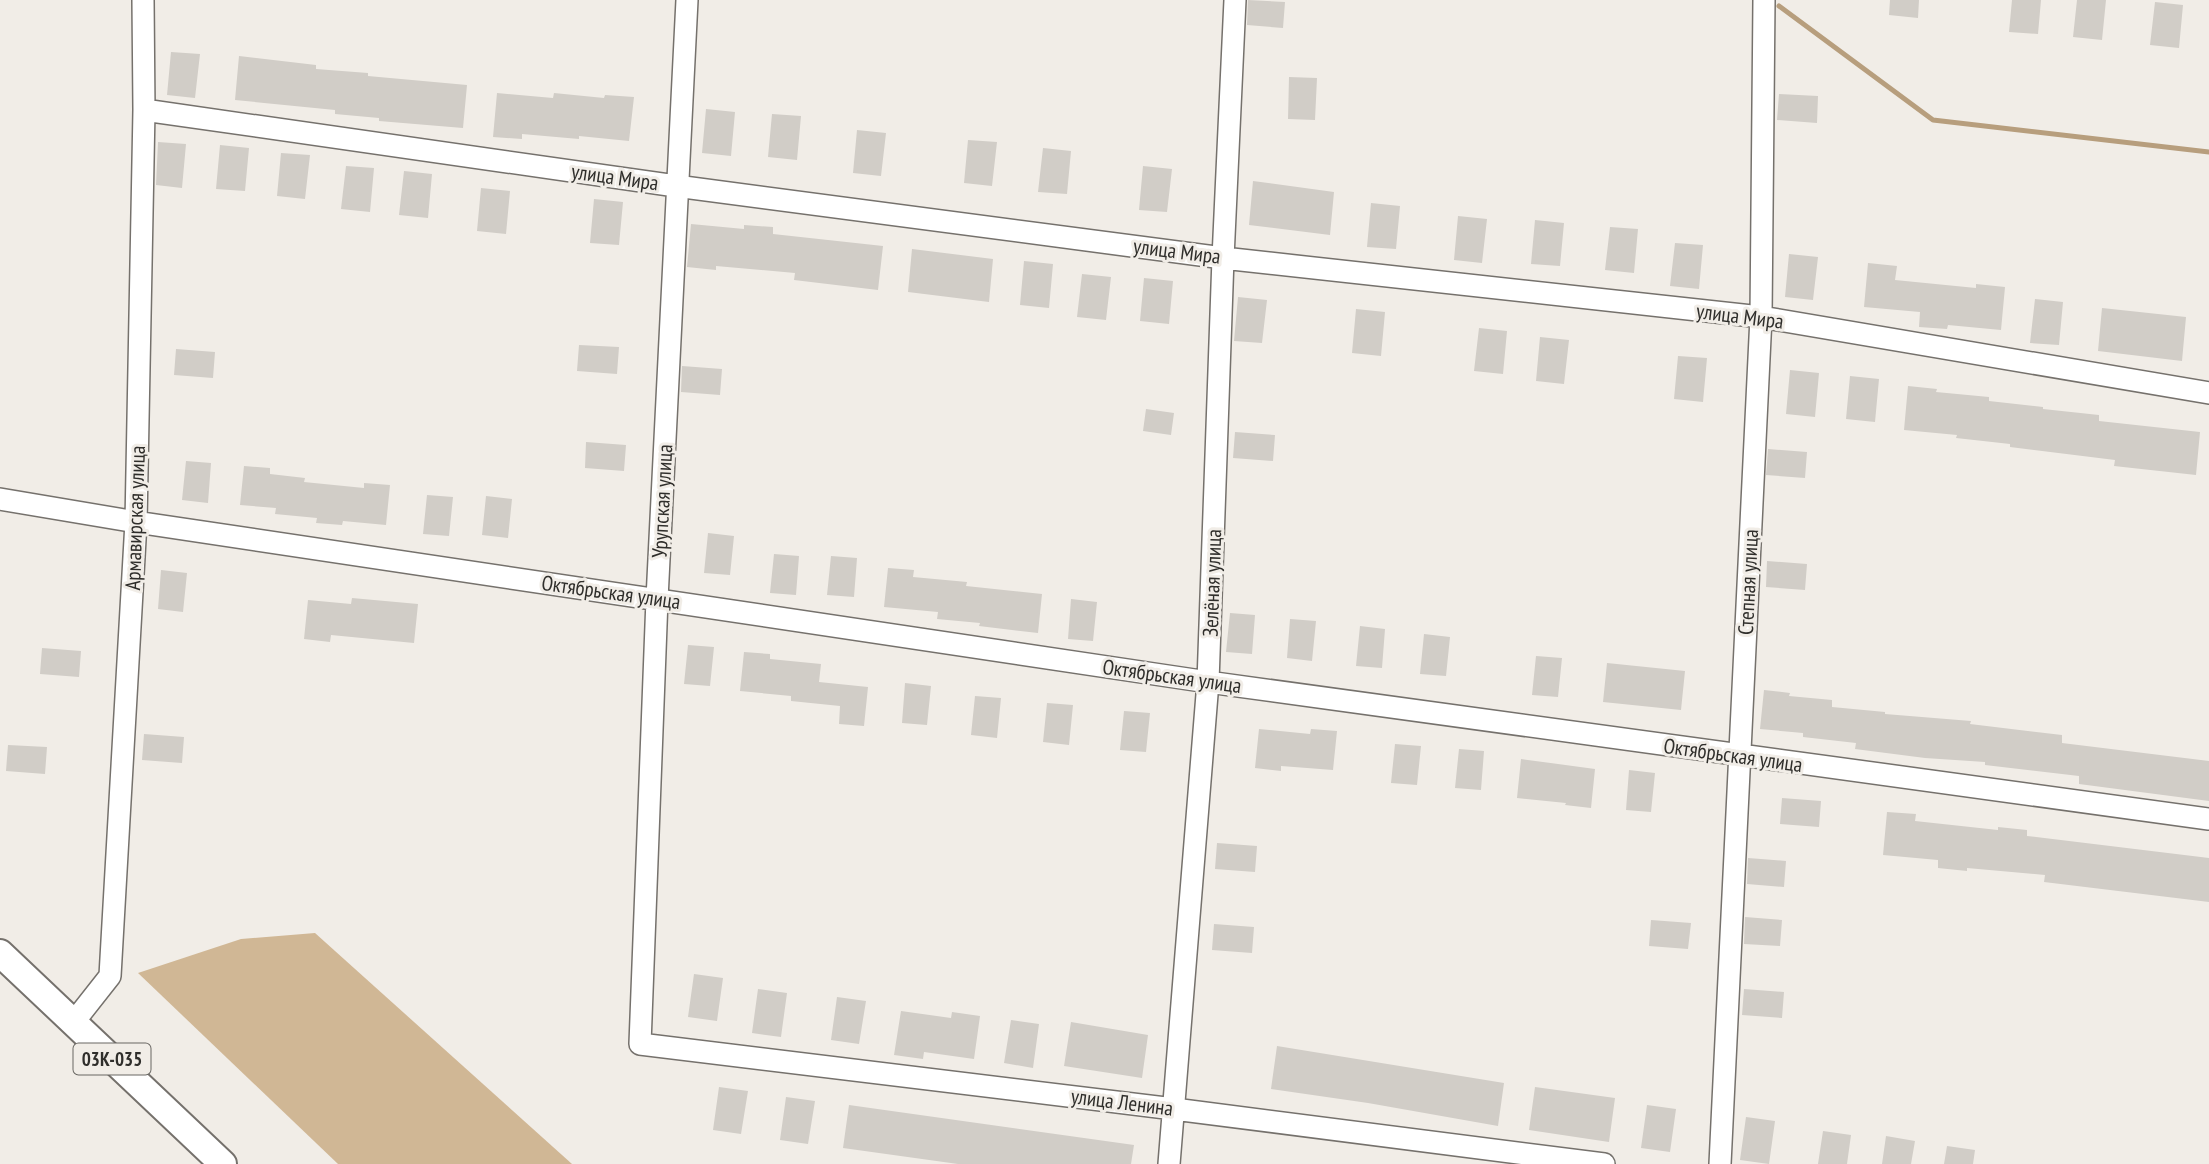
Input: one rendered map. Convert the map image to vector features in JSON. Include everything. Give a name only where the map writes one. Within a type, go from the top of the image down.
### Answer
[{"type":"main road","name":"03К-035","points":[[0,953],[223,1164]]},
{"type":"street","name":"Армавирская улица","points":[[73,1023],[110,976],[136,522],[144,110],[143,0]]},
{"type":"street","name":"Урупская улица","points":[[640,1044],[657,599],[687,0]]},
{"type":"street","name":"Зелёная улица","points":[[1169,1164],[1208,682],[1223,258],[1236,0]]},
{"type":"street","name":"Степная улица","points":[[1720,1164],[1761,317],[1764,0]]},
{"type":"street","name":"улица Мира","points":[[144,110],[676,186],[1223,258],[1761,317],[2209,393]]},
{"type":"street","name":"Октябрьская улица","points":[[0,499],[136,522],[1208,682],[2209,819]]},
{"type":"street","name":"улица Ленина","points":[[640,1044],[1604,1164]]},
{"type":"shaded area","points":[[315,933],[572,1164],[338,1164],[138,973],[241,939]]},
{"type":"building","points":[[1248,0],[1285,2],[1283,28],[1247,25]]},
{"type":"building","points":[[1890,0],[1919,0],[1918,18],[1889,15]]},
{"type":"building","points":[[2012,0],[2041,0],[2038,34],[2009,32]]},
{"type":"building","points":[[2077,0],[2106,0],[2102,40],[2073,37]]},
{"type":"building","points":[[2155,2],[2183,5],[2179,48],[2150,45]]},
{"type":"building","points":[[171,52],[200,54],[195,98],[167,95]]},
{"type":"building","points":[[239,56],[316,65],[316,69],[368,73],[368,76],[467,85],[463,128],[379,121],[379,118],[335,114],[335,110],[235,100]]},
{"type":"building","points":[[1289,77],[1317,78],[1315,120],[1288,119]]},
{"type":"building","points":[[497,93],[553,98],[554,93],[604,98],[605,95],[634,97],[629,141],[522,134],[522,139],[493,137]]},
{"type":"building","points":[[1779,94],[1818,96],[1817,123],[1777,120]]},
{"type":"building","points":[[706,109],[735,112],[731,156],[702,153]]},
{"type":"building","points":[[772,114],[801,116],[797,160],[768,157]]},
{"type":"building","points":[[857,130],[886,133],[881,176],[853,173]]},
{"type":"building","points":[[968,140],[997,142],[992,186],[964,183]]},
{"type":"building","points":[[158,142],[186,144],[182,188],[156,185]]},
{"type":"building","points":[[220,145],[249,148],[245,191],[216,189]]},
{"type":"building","points":[[1043,148],[1071,151],[1067,194],[1038,192]]},
{"type":"building","points":[[281,153],[310,155],[305,199],[277,196]]},
{"type":"building","points":[[346,166],[374,168],[370,212],[341,209]]},
{"type":"building","points":[[1143,166],[1172,169],[1167,212],[1139,210]]},
{"type":"building","points":[[404,171],[432,174],[428,218],[399,215]]},
{"type":"building","points":[[1253,181],[1334,192],[1330,235],[1249,225]]},
{"type":"building","points":[[481,188],[510,191],[506,234],[477,231]]},
{"type":"building","points":[[594,199],[623,202],[619,245],[590,243]]},
{"type":"building","points":[[1371,203],[1400,206],[1396,249],[1367,247]]},
{"type":"building","points":[[1458,216],[1487,219],[1482,263],[1454,260]]},
{"type":"building","points":[[1535,220],[1564,223],[1560,266],[1531,264]]},
{"type":"building","points":[[691,224],[744,229],[744,225],[773,227],[773,234],[883,246],[878,290],[794,280],[795,273],[716,266],[716,270],[687,267]]},
{"type":"building","points":[[1610,227],[1638,229],[1634,273],[1605,270]]},
{"type":"building","points":[[1675,243],[1703,245],[1699,289],[1670,286]]},
{"type":"building","points":[[912,249],[993,259],[989,302],[908,292]]},
{"type":"building","points":[[1789,254],[1818,257],[1813,300],[1785,297]]},
{"type":"building","points":[[1024,261],[1053,264],[1049,308],[1020,305]]},
{"type":"building","points":[[1868,263],[1897,266],[1895,280],[1976,288],[1976,284],[2005,287],[2001,330],[1948,325],[1947,329],[1919,327],[1920,312],[1864,307]]},
{"type":"building","points":[[1082,274],[1111,277],[1106,320],[1077,317]]},
{"type":"building","points":[[1144,278],[1173,281],[1169,324],[1140,321]]},
{"type":"building","points":[[1238,297],[1267,300],[1262,343],[1234,341]]},
{"type":"building","points":[[2035,299],[2063,302],[2059,345],[2030,343]]},
{"type":"building","points":[[2102,308],[2186,317],[2182,361],[2098,351]]},
{"type":"building","points":[[1356,309],[1385,312],[1381,356],[1352,353]]},
{"type":"building","points":[[1479,328],[1507,331],[1503,374],[1474,371]]},
{"type":"building","points":[[1540,337],[1569,340],[1564,384],[1536,381]]},
{"type":"building","points":[[579,345],[619,347],[617,374],[577,371]]},
{"type":"building","points":[[176,349],[215,352],[213,378],[174,375]]},
{"type":"building","points":[[1678,356],[1707,358],[1703,402],[1674,399]]},
{"type":"building","points":[[682,366],[722,369],[720,395],[681,392]]},
{"type":"building","points":[[1790,370],[1819,373],[1815,417],[1786,414]]},
{"type":"building","points":[[1850,376],[1879,379],[1875,422],[1846,419]]},
{"type":"building","points":[[1908,386],[1937,389],[1936,392],[1989,397],[1989,401],[2099,415],[2099,421],[2200,432],[2196,475],[2114,466],[2115,460],[2010,447],[2010,444],[1956,438],[1957,435],[1904,430]]},
{"type":"building","points":[[1146,409],[1174,413],[1171,435],[1143,431]]},
{"type":"building","points":[[1235,432],[1275,435],[1273,461],[1233,458]]},
{"type":"building","points":[[586,442],[626,445],[624,471],[585,468]]},
{"type":"building","points":[[1768,449],[1807,452],[1805,478],[1766,475]]},
{"type":"building","points":[[186,461],[211,463],[208,503],[182,500]]},
{"type":"building","points":[[244,466],[270,468],[270,474],[305,478],[304,482],[364,488],[364,483],[390,485],[386,525],[343,521],[342,525],[316,523],[317,518],[275,514],[276,508],[240,505]]},
{"type":"building","points":[[427,495],[453,497],[449,536],[423,534]]},
{"type":"building","points":[[486,496],[512,499],[508,538],[482,535]]},
{"type":"building","points":[[708,533],[734,536],[730,575],[704,573]]},
{"type":"building","points":[[774,554],[799,556],[796,595],[770,593]]},
{"type":"building","points":[[831,556],[857,558],[854,597],[827,595]]},
{"type":"building","points":[[1767,561],[1807,564],[1805,590],[1766,587]]},
{"type":"building","points":[[888,568],[914,570],[913,577],[967,582],[966,586],[1042,594],[1038,633],[937,619],[938,612],[884,607]]},
{"type":"building","points":[[161,570],[187,573],[183,612],[158,609]]},
{"type":"building","points":[[352,598],[418,604],[414,643],[331,635],[330,642],[304,639],[308,600],[351,604]]},
{"type":"building","points":[[1071,599],[1097,602],[1093,641],[1068,639]]},
{"type":"building","points":[[1230,613],[1255,615],[1252,654],[1226,652]]},
{"type":"building","points":[[1290,619],[1316,621],[1312,661],[1287,658]]},
{"type":"building","points":[[1360,626],[1385,629],[1382,668],[1356,666]]},
{"type":"building","points":[[1424,634],[1450,637],[1446,676],[1420,674]]},
{"type":"building","points":[[688,645],[714,647],[710,686],[684,684]]},
{"type":"building","points":[[42,648],[81,651],[79,677],[40,674]]},
{"type":"building","points":[[744,652],[770,654],[770,659],[821,664],[819,682],[868,687],[864,726],[839,724],[840,706],[791,701],[791,696],[740,691]]},
{"type":"building","points":[[1536,656],[1562,658],[1558,697],[1532,695]]},
{"type":"building","points":[[1607,663],[1685,671],[1681,710],[1603,702]]},
{"type":"building","points":[[905,683],[931,686],[927,725],[902,723]]},
{"type":"building","points":[[1764,690],[1790,693],[1789,696],[1832,700],[1832,707],[1971,721],[1970,724],[2062,735],[2062,743],[2209,761],[2209,801],[2079,784],[2079,776],[1985,765],[1985,762],[1855,749],[1856,743],[1803,737],[1803,733],[1760,729]]},
{"type":"building","points":[[975,696],[1001,698],[997,738],[971,735]]},
{"type":"building","points":[[1047,703],[1073,705],[1069,745],[1043,742]]},
{"type":"building","points":[[1124,711],[1150,713],[1146,752],[1120,750]]},
{"type":"building","points":[[1259,729],[1310,734],[1311,729],[1337,731],[1333,770],[1281,766],[1281,771],[1255,768]]},
{"type":"building","points":[[144,734],[184,737],[182,763],[142,760]]},
{"type":"building","points":[[1395,744],[1421,746],[1417,785],[1391,783]]},
{"type":"building","points":[[8,745],[47,747],[45,774],[6,771]]},
{"type":"building","points":[[1459,749],[1484,751],[1481,790],[1455,788]]},
{"type":"building","points":[[1521,759],[1595,769],[1591,808],[1517,798]]},
{"type":"building","points":[[1629,770],[1655,773],[1651,812],[1626,810]]},
{"type":"building","points":[[1782,798],[1821,801],[1819,827],[1780,824]]},
{"type":"building","points":[[1887,812],[1916,814],[1915,821],[1998,830],[1998,827],[2027,830],[2027,836],[2209,858],[2209,902],[2044,882],[2045,875],[1938,868],[1938,860],[1883,855]]},
{"type":"building","points":[[1217,843],[1257,846],[1255,872],[1215,869]]},
{"type":"building","points":[[1748,858],[1786,861],[1784,887],[1747,884]]},
{"type":"building","points":[[1745,917],[1782,920],[1780,946],[1744,944]]},
{"type":"building","points":[[1651,920],[1691,923],[1688,949],[1649,946]]},
{"type":"building","points":[[1214,924],[1254,927],[1252,953],[1212,950]]},
{"type":"building","points":[[694,974],[723,978],[717,1021],[688,1017]]},
{"type":"building","points":[[758,989],[787,993],[781,1037],[752,1033]]},
{"type":"building","points":[[1744,989],[1784,992],[1782,1018],[1742,1015]]},
{"type":"building","points":[[837,997],[866,1001],[859,1044],[831,1040]]},
{"type":"building","points":[[901,1011],[951,1018],[952,1012],[980,1016],[974,1059],[924,1052],[923,1059],[894,1055]]},
{"type":"building","points":[[1011,1020],[1039,1024],[1033,1068],[1004,1063]]},
{"type":"building","points":[[1071,1022],[1148,1035],[1142,1078],[1064,1066]]},
{"type":"building","points":[[1277,1046],[1504,1083],[1498,1126],[1271,1089]]},
{"type":"building","points":[[719,1087],[748,1091],[741,1134],[713,1130]]},
{"type":"building","points":[[1535,1087],[1615,1098],[1609,1142],[1529,1130]]},
{"type":"building","points":[[786,1097],[815,1101],[808,1144],[780,1140]]},
{"type":"building","points":[[849,1105],[1134,1145],[1131,1164],[958,1164],[843,1148]]},
{"type":"building","points":[[1647,1105],[1676,1109],[1670,1152],[1641,1148]]},
{"type":"building","points":[[1746,1117],[1775,1121],[1769,1164],[1740,1160]]},
{"type":"building","points":[[1823,1131],[1851,1135],[1847,1164],[1818,1164]]},
{"type":"building","points":[[1886,1136],[1915,1141],[1911,1164],[1882,1164]]},
{"type":"building","points":[[1947,1146],[1975,1150],[1973,1164],[1944,1164]]},
{"type":"waterway","points":[[1779,6],[1933,120],[2209,152]]}]
